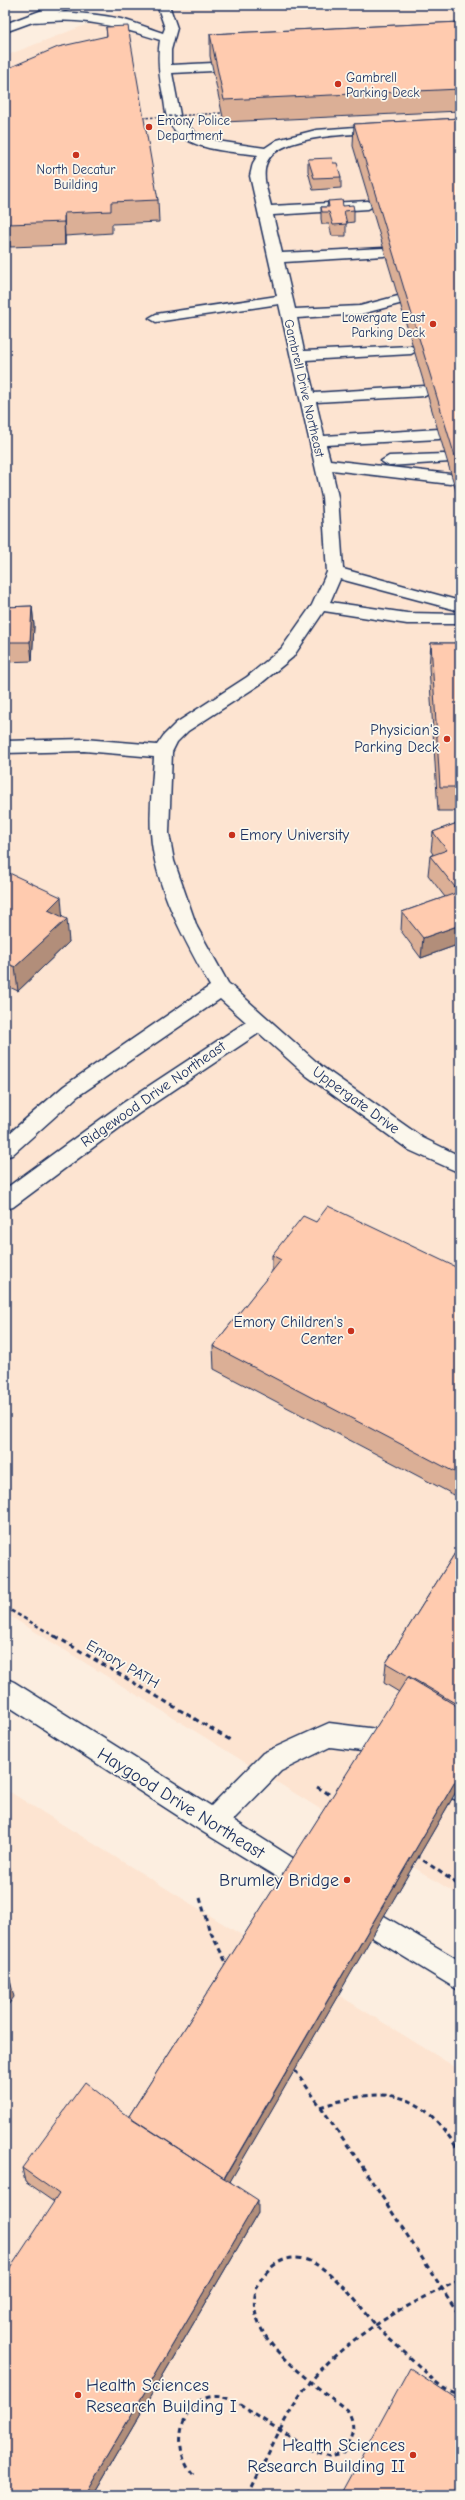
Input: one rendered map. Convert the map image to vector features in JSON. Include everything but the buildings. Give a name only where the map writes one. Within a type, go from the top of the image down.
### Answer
[{"type":"street","points":[[5,28],[67,5]]},
{"type":"street","points":[[164,5],[171,28],[166,38],[165,68],[175,121],[180,129],[192,137],[267,152],[308,135],[335,131],[398,128]]},
{"type":"street","points":[[32,18],[66,16],[114,21],[166,38]]},
{"type":"street","points":[[165,68],[213,67]]},
{"type":"street","name":"Gambrell Drive Northeast","points":[[163,752],[170,739],[182,727],[253,680],[286,653],[320,605],[335,572],[330,497],[296,356],[257,176],[259,162],[267,152]]},
{"type":"street","points":[[265,211],[368,205]]},
{"type":"street","points":[[275,258],[384,252]]},
{"type":"street","points":[[156,318],[285,307],[361,310],[398,300]]},
{"type":"street","points":[[296,356],[412,350]]},
{"type":"street","points":[[306,398],[425,391]]},
{"type":"street","points":[[317,441],[439,434]]},
{"type":"street","points":[[322,464],[444,459]]},
{"type":"street","points":[[322,464],[450,479]]},
{"type":"street","points":[[335,572],[460,606]]},
{"type":"street","points":[[320,605],[377,616],[422,621],[460,619]]},
{"type":"street","points":[[5,746],[43,743],[107,744],[163,752],[160,832],[170,882],[187,927],[221,988],[260,1023]]},
{"type":"street","points":[[5,1149],[71,1091],[221,988]]},
{"type":"street","name":"Uppergate Drive","points":[[260,1023],[314,1071],[416,1144],[460,1165]]},
{"type":"street","name":"Ridgewood Drive Northeast","points":[[5,1201],[104,1126],[204,1058],[260,1023]]},
{"type":"street","name":"Haygood Drive Northeast","points":[[5,1690],[212,1823],[460,1977]]},
{"type":"street","points":[[212,1823],[272,1762],[329,1735],[377,1741]]},
{"type":"path","points":[[142,118],[222,113]]},
{"type":"path","name":"Emory PATH","points":[[5,1608],[230,1739]]},
{"type":"path","points":[[332,1796],[339,1800]]},
{"type":"path","points":[[409,1850],[460,1886]]},
{"type":"path","points":[[200,1898],[209,1929],[232,1971]]},
{"type":"path","points":[[295,2070],[460,2316]]},
{"type":"path","points":[[320,2107],[350,2096],[371,2094],[388,2094],[406,2099],[434,2116],[448,2130],[460,2153]]},
{"type":"path","points":[[193,2475],[184,2466],[180,2451],[180,2435],[185,2420],[194,2405],[206,2397],[220,2395],[236,2401],[280,2433],[303,2447],[330,2455],[342,2454],[350,2446],[354,2432],[353,2420],[348,2410],[301,2374],[276,2350],[256,2320],[256,2297],[260,2279],[273,2266],[287,2258],[302,2257],[325,2269],[345,2289],[375,2324],[444,2390],[460,2395]]},
{"type":"path","points":[[248,2495],[300,2396],[312,2381],[351,2340],[375,2324],[460,2280]]},
{"type":"shaded area","name":"Emory University","points":[[137,5],[460,5],[460,1896],[5,1613],[5,56]]},
{"type":"shaded area","points":[[5,1789],[460,2070],[460,2495],[5,2495]]},
{"type":"place","name":"Gambrell Parking Deck","points":[[338,84]]},
{"type":"place","name":"Emory Police Department","points":[[149,127]]},
{"type":"place","name":"North Decatur Building","points":[[76,155]]},
{"type":"place","name":"Lowergate East Parking Deck","points":[[433,324]]},
{"type":"place","name":"Physician's Parking Deck","points":[[447,739]]},
{"type":"place","name":"Emory University","points":[[232,835]]},
{"type":"place","name":"Emory Children's Center","points":[[351,1331]]},
{"type":"place","name":"Brumley Bridge","points":[[347,1880]]},
{"type":"place","name":"Health Sciences Research Building I","points":[[78,2395]]},
{"type":"place","name":"Health Sciences Research Building II","points":[[413,2455]]}]
